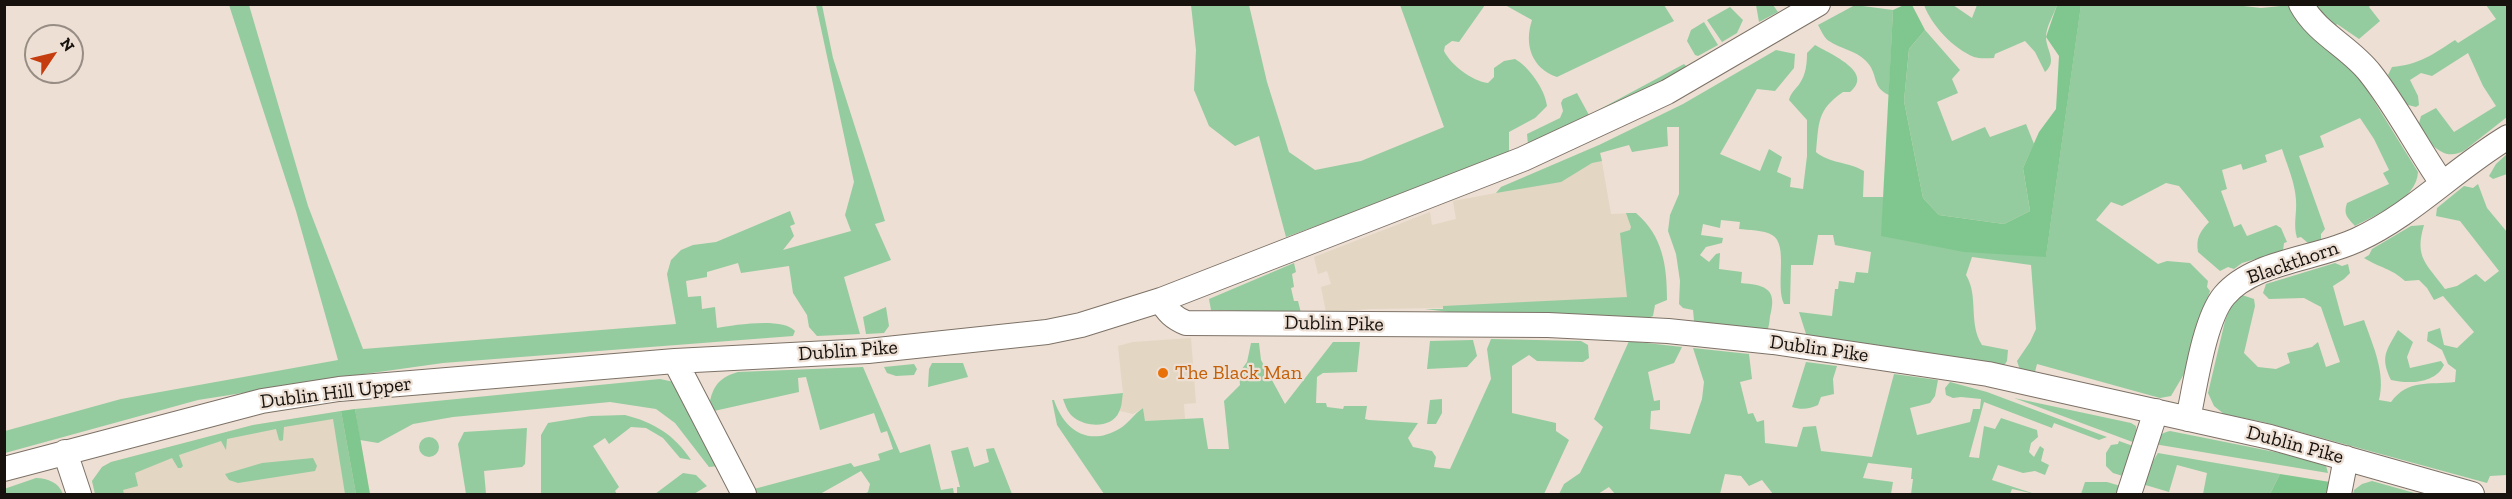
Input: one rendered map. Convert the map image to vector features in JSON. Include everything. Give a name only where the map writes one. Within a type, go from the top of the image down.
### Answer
[{"type":"street","name":"Dublin Pike","points":[[675,361],[868,351],[1047,332],[1116,316],[1523,159],[1667,92],[1818,4]]},
{"type":"street","points":[[2301,4],[2311,21],[2370,72],[2442,183]]},
{"type":"street","name":"Blackthorn","points":[[2188,418],[2209,329],[2221,299],[2230,289],[2247,277],[2267,269],[2359,240],[2396,218],[2508,136]]},
{"type":"street","name":"Dublin Pike","points":[[1161,300],[1166,310],[1175,318],[1186,323],[1548,325],[1668,331],[1773,342],[1978,373],[2188,418],[2270,437],[2472,495]]},
{"type":"street","points":[[675,361],[744,495]]},
{"type":"street","name":"Dublin Hill Upper","points":[[4,469],[262,401],[339,389],[675,361]]},
{"type":"street","points":[[2129,495],[2156,411]]},
{"type":"street","points":[[65,452],[79,495]]},
{"type":"street","points":[[2339,495],[2346,458]]},
{"type":"shaded area","points":[[1599,145],[1611,214],[1636,213],[1647,305],[1372,309],[1326,312],[1321,287],[1331,284],[1327,271],[1318,274],[1314,257],[1430,212],[1432,225],[1456,219],[1453,201],[1496,193],[1501,187]]},
{"type":"shaded area","name":"The Black Man","points":[[1191,338],[1196,403],[1184,404],[1185,419],[1145,421],[1143,408],[1133,414],[1120,411],[1123,393],[1118,346],[1133,342]]},
{"type":"shaded area","points":[[355,409],[370,494],[95,494],[92,481],[102,467],[111,462],[253,425]]},
{"type":"green space","points":[[1906,4],[1912,5],[1925,30],[1909,49],[1904,101],[1923,198],[1939,215],[2004,224],[2030,211],[2023,168],[2039,132],[2056,109],[2059,56],[2046,37],[2057,5],[2081,5],[2046,257],[1964,252],[1881,236],[1893,10]]},
{"type":"green space","points":[[2081,4],[2226,4],[2261,8],[2291,5],[2361,80],[2418,172],[2411,191],[2403,198],[2355,226],[2346,213],[2347,203],[2389,184],[2383,173],[2389,170],[2374,139],[2360,118],[2320,136],[2324,147],[2299,156],[2325,229],[2321,234],[2321,239],[2309,244],[2301,237],[2297,238],[2295,193],[2282,149],[2265,155],[2267,162],[2243,170],[2241,164],[2222,170],[2227,189],[2221,191],[2234,227],[2241,224],[2247,236],[2276,225],[2281,228],[2287,242],[2284,243],[2283,251],[2242,263],[2234,269],[2228,267],[2220,271],[2198,252],[2199,236],[2209,222],[2179,186],[2166,183],[2122,206],[2111,202],[2096,220],[2158,264],[2167,261],[2190,263],[2208,281],[2207,287],[2210,291],[2187,369],[2171,396],[2160,398],[2037,364],[2035,372],[2020,370],[2017,361],[2036,329],[2031,265],[1972,257],[1966,275],[1972,292],[1978,337],[1982,345],[2008,350],[2007,361],[2003,367],[1817,338],[1806,334],[1799,312],[1832,316],[1835,289],[1838,289],[1839,281],[1854,283],[1856,272],[1868,273],[1871,252],[1835,245],[1833,235],[1818,235],[1813,265],[1791,265],[1790,304],[1784,304],[1781,287],[1780,247],[1772,235],[1756,230],[1739,229],[1740,222],[1721,220],[1720,228],[1703,224],[1701,235],[1723,238],[1722,243],[1706,247],[1700,255],[1709,262],[1720,253],[1719,269],[1742,272],[1741,283],[1766,289],[1772,297],[1772,304],[1767,331],[1694,321],[1693,310],[1683,308],[1679,304],[1680,281],[1676,254],[1668,231],[1670,215],[1679,194],[1679,127],[1667,127],[1668,146],[1632,152],[1629,145],[1600,153],[1602,161],[1592,163],[1561,182],[1496,193],[1501,187],[1599,145],[1683,104],[1776,50],[1795,54],[1794,68],[1775,91],[1757,89],[1720,154],[1760,171],[1769,149],[1782,157],[1777,172],[1791,178],[1790,187],[1803,189],[1807,156],[1807,120],[1789,100],[1804,76],[1807,53],[1815,45],[1848,64],[1857,77],[1856,85],[1850,92],[1843,92],[1824,111],[1819,125],[1816,152],[1826,158],[1864,171],[1863,197],[1883,197],[1883,213],[2046,256]]},
{"type":"green space","points":[[229,5],[249,5],[308,206],[363,349],[676,324],[667,274],[671,260],[681,250],[693,245],[716,242],[790,211],[795,224],[790,226],[794,236],[783,250],[851,231],[845,215],[854,182],[816,5],[822,5],[833,58],[885,221],[875,224],[891,260],[844,277],[860,334],[817,336],[809,327],[807,315],[793,293],[789,266],[741,273],[738,263],[707,272],[707,277],[686,281],[688,297],[701,296],[702,309],[715,307],[717,328],[758,323],[780,324],[795,331],[793,336],[443,363],[350,376],[198,400],[5,453],[5,431],[121,399],[338,360],[296,211]]},
{"type":"green space","points":[[1191,5],[1249,5],[1267,82],[1289,152],[1315,170],[1361,161],[1444,127],[1400,5],[1485,5],[1459,42],[1452,41],[1445,46],[1444,51],[1447,56],[1469,76],[1488,83],[1494,77],[1494,68],[1504,61],[1515,59],[1536,79],[1547,106],[1535,118],[1509,132],[1509,153],[1286,237],[1259,136],[1235,146],[1209,126],[1194,90],[1196,50]]},
{"type":"green space","points":[[1505,5],[1664,5],[1674,21],[1557,77],[1541,68],[1532,54],[1529,38],[1532,20]]},
{"type":"green space","points":[[1756,5],[1773,5],[1778,12],[1759,22]]},
{"type":"green space","points":[[1855,5],[1893,10],[1889,95],[1883,92],[1877,84],[1873,71],[1866,61],[1857,54],[1829,41],[1818,25]]},
{"type":"green space","points":[[1924,5],[1953,5],[1972,18],[1977,5],[2057,5],[2046,33],[2051,64],[2045,72],[2035,52],[2025,41],[1995,54],[1994,58],[1974,57],[1958,48],[1944,36],[1932,21]]},
{"type":"green space","points":[[2313,5],[2371,5],[2369,7],[2380,21],[2359,39],[2337,24],[2334,28]]},
{"type":"green space","points":[[2486,5],[2507,5],[2507,117],[2465,150],[2450,154],[2444,153],[2427,140],[2418,127],[2421,116],[2436,108],[2454,132],[2496,106],[2483,86],[2468,53],[2432,76],[2421,73],[2410,80],[2418,96],[2419,105],[2416,107],[2404,104],[2388,75],[2392,67],[2418,61],[2455,40],[2458,43],[2496,19]]},
{"type":"green space","points":[[1730,7],[1743,20],[1737,33],[1722,42],[1707,20]]},
{"type":"green space","points":[[1704,22],[1718,45],[1698,56],[1695,55],[1687,41],[1691,30]]},
{"type":"green space","points":[[1925,30],[1960,70],[1952,79],[1958,93],[1937,102],[1952,141],[1985,127],[1990,137],[2026,124],[2034,144],[2023,168],[2030,211],[2004,224],[1939,215],[1923,198],[1904,101],[1909,49]]},
{"type":"green space","points":[[1684,64],[1687,67],[1656,85],[1528,145],[1527,134],[1560,118],[1563,111],[1561,103],[1563,99],[1577,93],[1589,115]]},
{"type":"green space","points":[[2507,154],[2507,174],[2493,179],[2489,176],[2496,164]]},
{"type":"green space","points":[[2478,184],[2487,208],[2507,232],[2507,475],[2490,476],[2487,483],[2263,422],[2224,414],[2214,406],[2208,393],[2225,321],[2230,308],[2242,295],[2254,299],[2255,306],[2244,353],[2258,367],[2276,369],[2290,363],[2287,353],[2312,347],[2318,342],[2326,367],[2340,362],[2321,307],[2304,298],[2269,299],[2263,293],[2266,284],[2335,263],[2342,266],[2348,264],[2350,273],[2333,286],[2344,326],[2364,320],[2380,370],[2379,400],[2391,402],[2405,390],[2420,384],[2455,382],[2456,370],[2448,364],[2442,350],[2427,341],[2428,332],[2440,328],[2444,345],[2457,348],[2474,332],[2443,296],[2434,300],[2419,280],[2405,281],[2395,273],[2364,258],[2372,249],[2411,226],[2424,225],[2421,245],[2424,260],[2445,289],[2457,286],[2476,274],[2485,282],[2499,271],[2460,221],[2436,216],[2437,208],[2464,186],[2473,188]]},
{"type":"green space","points":[[1626,213],[1636,213],[1645,222],[1662,252],[1667,300],[1655,305],[1653,316],[1649,318],[1473,315],[1425,309],[1443,309],[1443,306],[1627,297],[1620,233],[1630,230],[1631,227]]},
{"type":"green space","points":[[1294,263],[1296,272],[1292,274],[1294,287],[1291,288],[1294,301],[1298,301],[1301,313],[1211,310],[1209,299]]},
{"type":"green space","points":[[886,307],[889,326],[884,333],[866,334],[863,317]]},
{"type":"green space","points":[[2398,330],[2413,342],[2407,357],[2410,368],[2441,361],[2444,365],[2440,371],[2420,381],[2391,380],[2385,360],[2390,343]]},
{"type":"green space","points":[[1491,339],[1581,341],[1588,345],[1589,358],[1583,362],[1537,361],[1529,355],[1512,366],[1512,413],[1556,423],[1556,431],[1569,440],[1544,494],[1104,494],[1057,425],[1052,400],[1064,420],[1079,433],[1087,436],[1108,434],[1119,429],[1143,408],[1145,421],[1203,418],[1208,449],[1229,449],[1224,401],[1240,385],[1239,373],[1247,362],[1251,343],[1259,343],[1261,360],[1285,404],[1333,342],[1360,342],[1357,372],[1323,373],[1317,377],[1316,403],[1326,403],[1327,407],[1343,409],[1344,406],[1367,406],[1365,419],[1418,423],[1408,438],[1413,447],[1432,451],[1436,457],[1434,467],[1450,469],[1491,379],[1487,349]]},
{"type":"green space","points":[[1473,340],[1477,356],[1467,367],[1427,369],[1430,341]]},
{"type":"green space","points":[[1629,341],[1682,347],[1674,363],[1648,372],[1654,401],[1660,400],[1660,410],[1651,411],[1650,429],[1690,434],[1702,399],[1704,382],[1693,348],[1749,354],[1752,379],[1740,382],[1748,414],[1753,413],[1757,422],[1764,420],[1765,443],[1797,447],[1803,427],[1816,426],[1821,451],[1872,457],[1894,374],[1938,380],[1935,396],[1930,403],[1910,408],[1917,435],[1970,422],[1973,409],[1980,409],[1981,399],[1953,398],[1946,395],[1945,388],[1950,382],[1987,392],[2107,437],[2099,440],[2054,423],[2052,428],[1984,402],[1969,457],[1979,458],[1984,426],[1995,429],[2001,418],[2037,430],[2038,437],[2031,443],[2029,452],[2034,457],[2040,446],[2044,449],[2041,461],[2049,465],[2045,475],[2035,471],[2023,473],[1998,465],[1992,480],[2035,494],[2012,489],[2010,494],[1911,494],[1912,468],[1868,463],[1863,478],[1893,482],[1891,494],[1773,494],[1762,480],[1749,486],[1741,476],[1725,474],[1720,494],[1615,494],[1609,487],[1598,494],[1559,494],[1564,484],[1580,473],[1603,427],[1594,419]]},
{"type":"green space","points":[[1806,362],[1837,366],[1833,379],[1834,394],[1821,397],[1818,405],[1805,409],[1795,408],[1792,407]]},
{"type":"green space","points":[[932,363],[963,363],[968,377],[928,387],[929,369]]},
{"type":"green space","points":[[914,364],[917,369],[914,375],[896,376],[887,373],[884,367]]},
{"type":"green space","points":[[863,367],[900,453],[930,444],[941,490],[953,488],[954,494],[864,494],[868,492],[870,484],[861,471],[820,494],[757,494],[754,489],[851,463],[854,467],[880,460],[878,454],[893,449],[887,431],[881,433],[874,413],[820,430],[806,377],[798,378],[799,392],[714,411],[710,401],[719,382],[738,372]]},
{"type":"green space","points":[[660,379],[674,382],[719,466],[709,467],[675,423],[656,409],[610,402],[453,417],[413,424],[378,443],[360,440],[355,409]]},
{"type":"green space","points":[[1123,393],[1121,408],[1116,417],[1111,421],[1093,425],[1081,422],[1069,413],[1063,399]]},
{"type":"green space","points":[[2014,398],[2131,423],[2136,426],[2138,444]]},
{"type":"green space","points":[[1442,399],[1442,413],[1436,424],[1427,424],[1430,400]]},
{"type":"green space","points":[[355,409],[370,494],[356,494],[341,411]]},
{"type":"green space","points":[[341,411],[356,494],[345,494],[333,419],[284,427],[281,441],[276,429],[227,439],[226,450],[221,441],[179,455],[183,466],[181,468],[178,468],[172,458],[135,473],[138,486],[123,490],[124,494],[95,494],[92,481],[102,467],[111,462],[253,425]]},
{"type":"green space","points":[[625,415],[645,421],[662,431],[678,443],[691,460],[680,458],[663,438],[646,428],[631,427],[609,444],[605,438],[593,446],[619,487],[615,491],[617,494],[541,494],[541,435],[548,423],[591,416]]},
{"type":"green space","points":[[527,428],[525,464],[522,467],[484,471],[486,494],[466,494],[458,444],[464,432]]},
{"type":"green space","points":[[2170,431],[2325,462],[2328,473],[2154,444],[2160,435]]},
{"type":"green space","points":[[429,437],[436,440],[439,447],[436,454],[429,457],[422,454],[419,447],[422,440]]},
{"type":"green space","points":[[2119,441],[2133,446],[2126,477],[2113,473],[2106,466],[2106,453],[2111,445],[2118,444]]},
{"type":"green space","points":[[968,447],[974,467],[989,462],[986,449],[994,448],[1012,494],[957,494],[957,487],[960,487],[951,451]]},
{"type":"green space","points":[[2158,453],[2280,474],[2270,494],[2203,494],[2207,473],[2177,465],[2169,492],[2142,484],[2145,474]]},
{"type":"green space","points":[[313,458],[317,466],[315,471],[238,483],[229,480],[225,474],[262,463]]},
{"type":"green space","points":[[683,473],[696,475],[707,486],[694,494],[655,494]]},
{"type":"green space","points":[[2280,474],[2330,482],[2331,494],[2270,494]]},
{"type":"green space","points":[[36,478],[52,482],[63,494],[5,494],[4,489]]},
{"type":"green space","points":[[2372,481],[2418,494],[2353,494],[2354,490],[2362,484]]},
{"type":"green space","points":[[2085,482],[2107,482],[2124,487],[2122,494],[2081,494]]},
{"type":"place","name":"The Black Man","points":[[1163,373]]}]
